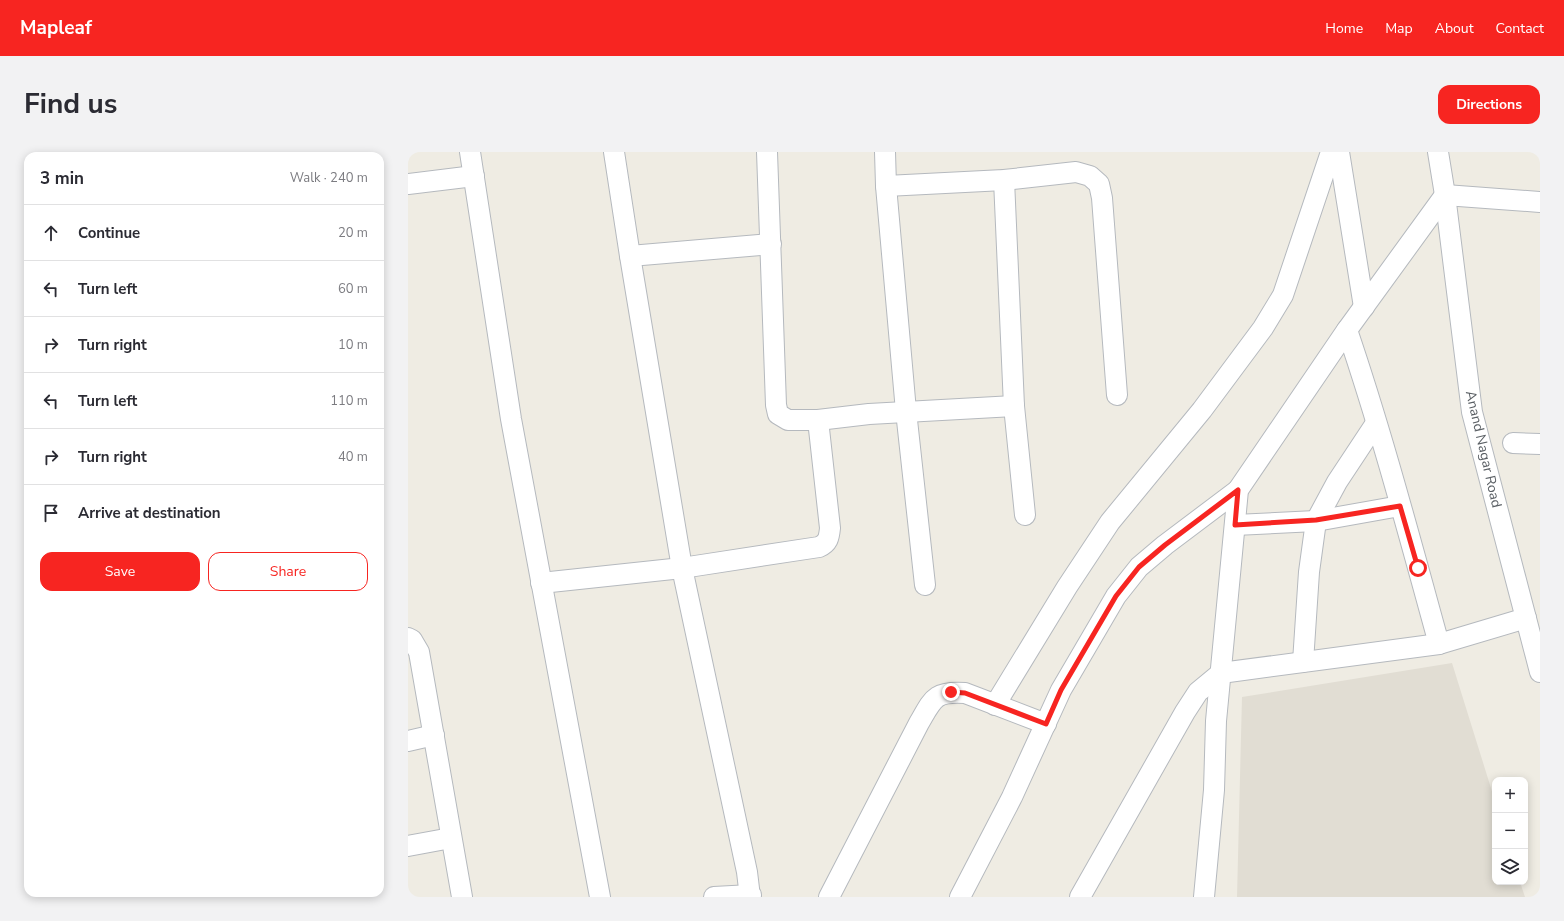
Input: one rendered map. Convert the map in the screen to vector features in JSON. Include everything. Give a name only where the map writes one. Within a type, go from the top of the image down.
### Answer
[{"type":"street","points":[[470,152],[511,419],[600,897]]},
{"type":"street","points":[[614,152],[682,568],[750,896],[714,897]]},
{"type":"street","points":[[767,152],[776,405],[778,414],[788,420],[818,420],[906,411],[1014,406]]},
{"type":"street","points":[[885,152],[886,186],[906,411],[924,585]]},
{"type":"street","points":[[995,705],[1067,587],[1110,522],[1202,410],[1263,328],[1283,295],[1331,152]]},
{"type":"street","points":[[1339,152],[1364,307]]},
{"type":"street","name":"Anand Nagar Road","points":[[1438,152],[1445,195],[1472,412],[1540,672]]},
{"type":"street","points":[[886,186],[1004,180],[1076,172],[1090,176],[1098,184],[1102,198],[1117,395]]},
{"type":"street","points":[[408,184],[474,176]]},
{"type":"street","points":[[1004,180],[1014,406],[1025,515]]},
{"type":"street","points":[[960,897],[1012,797],[1061,690],[1116,596],[1139,567],[1165,545],[1238,490],[1346,330],[1445,195],[1540,202]]},
{"type":"street","points":[[630,256],[771,244]]},
{"type":"street","points":[[1346,330],[1376,423],[1439,644]]},
{"type":"street","points":[[541,583],[682,568],[819,548],[825,544],[829,538],[830,528],[818,420]]},
{"type":"street","points":[[1303,662],[1309,572],[1316,520],[1337,482],[1376,423]]},
{"type":"street","points":[[1513,443],[1540,444]]},
{"type":"street","points":[[1204,897],[1214,790],[1216,721],[1238,490]]},
{"type":"street","points":[[1235,525],[1316,520],[1400,506]]},
{"type":"street","points":[[1080,897],[1185,712],[1198,692],[1221,673],[1439,644],[1526,618]]},
{"type":"street","points":[[408,638],[412,640],[419,652],[462,897]]},
{"type":"street","points":[[829,897],[919,723],[931,702],[939,695],[951,692],[965,693],[1046,724]]},
{"type":"street","points":[[408,741],[434,735]]},
{"type":"street","points":[[408,846],[451,838]]},
{"type":"shaded area","points":[[1452,663],[1492,791],[1492,885],[1521,885],[1525,897],[1237,897],[1242,697]]},
{"type":"route","points":[[951,692],[965,693],[1046,724],[1061,690],[1116,596],[1139,567],[1165,545],[1238,490],[1235,525],[1316,520],[1400,506],[1418,568]]}]
